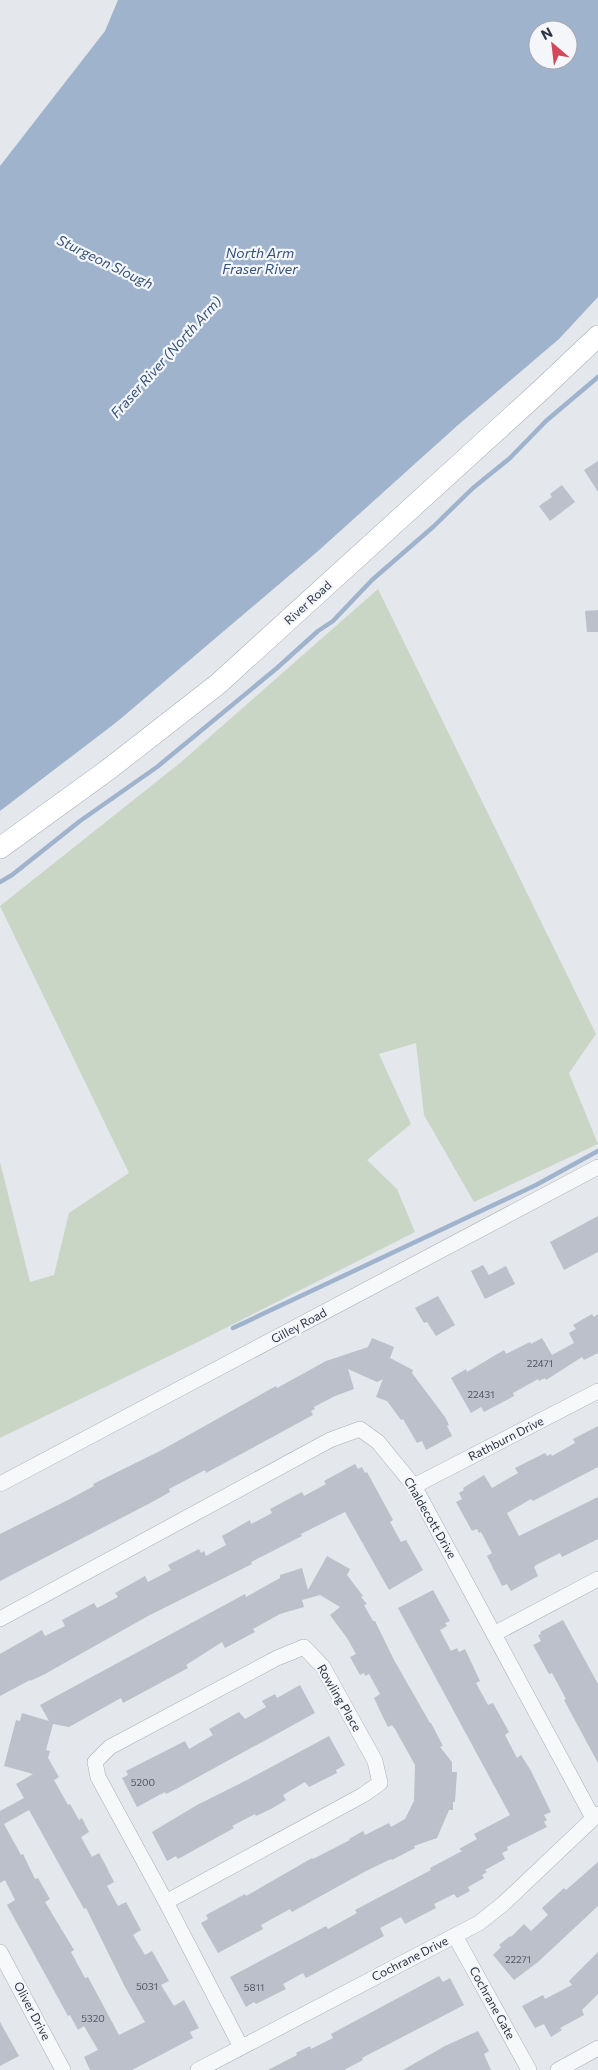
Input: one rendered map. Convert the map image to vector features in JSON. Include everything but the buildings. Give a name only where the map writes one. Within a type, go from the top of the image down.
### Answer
[{"type":"street","name":"River Road","points":[[0,848],[109,769],[218,684],[598,336]]},
{"type":"street","name":"Gilley Road","points":[[0,1484],[598,1167]]},
{"type":"street","name":"Rathburn Drive","points":[[414,1486],[598,1391]]},
{"type":"street","name":"Chaldecott Drive","points":[[0,1619],[330,1440],[360,1429],[378,1442],[414,1486],[596,1816]]},
{"type":"street","points":[[494,1634],[598,1579]]},
{"type":"street","name":"Rowling Place","points":[[166,1902],[362,1795],[380,1783],[375,1761],[323,1667],[304,1647],[277,1658],[110,1747],[95,1762],[98,1777],[241,2046]]},
{"type":"street","name":"Cochrane Drive","points":[[198,2070],[479,1923],[503,1904],[596,1816]]},
{"type":"street","name":"Cochrane Gate","points":[[455,1936],[529,2070]]},
{"type":"street","name":"Oliver Drive","points":[[0,1952],[63,2070]]},
{"type":"street","points":[[558,2070],[598,2048]]},
{"type":"green space","points":[[378,589],[596,1034],[569,1073],[598,1144],[474,1202],[424,1115],[416,1043],[379,1054],[411,1124],[367,1160],[397,1189],[415,1232],[200,1341],[0,1438],[0,1162],[30,1282],[54,1275],[69,1213],[129,1173],[0,906],[180,763]]},
{"type":"water","name":"North Arm Fraser River","points":[[118,0],[598,0],[598,304],[252,619],[0,811],[0,166],[105,31]]},
{"type":"pier","points":[[598,297],[598,307],[550,359],[459,435],[254,620],[78,755],[317,552],[458,425],[559,339]]},
{"type":"waterway","points":[[0,882],[12,875],[80,821],[157,767],[277,668],[318,631],[333,621],[372,580],[433,527],[473,488],[510,458],[546,421],[598,377]]},
{"type":"waterway","points":[[233,1328],[536,1185],[598,1151]]},
{"type":"water label","name":"Sturgeon Slough","points":[[105,262]]},
{"type":"water label","name":"Fraser River (North Arm)","points":[[166,357]]}]
